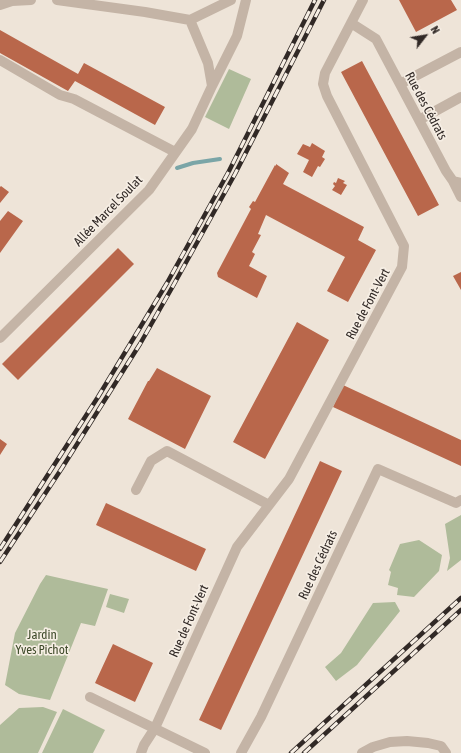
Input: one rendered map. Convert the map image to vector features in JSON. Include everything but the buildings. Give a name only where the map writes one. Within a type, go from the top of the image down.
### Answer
[{"type":"street","points":[[0,5],[12,1],[31,0]]},
{"type":"street","points":[[57,0],[145,12],[190,20],[231,0]]},
{"type":"street","name":"Allée Marcel Soulat","points":[[0,338],[149,190],[192,129],[237,36],[246,0]]},
{"type":"street","name":"Rue de Font-Vert","points":[[141,753],[144,745],[155,728],[237,547],[289,479],[402,267],[404,246],[327,96],[323,84],[325,73],[363,0]]},
{"type":"street","points":[[190,20],[208,64],[212,86]]},
{"type":"street","name":"Rue des Cédrats","points":[[351,23],[376,39],[419,120],[457,182],[461,197]]},
{"type":"street","points":[[400,84],[461,52]]},
{"type":"street","points":[[0,60],[60,95],[74,99],[175,152]]},
{"type":"street","points":[[419,120],[461,97]]},
{"type":"street","points":[[136,490],[151,461],[166,450],[269,505]]},
{"type":"street","name":"Rue des Cédrats","points":[[241,753],[261,717],[378,470],[456,502],[461,500]]},
{"type":"street","points":[[90,697],[205,753]]},
{"type":"street","points":[[362,753],[373,746],[390,742],[407,741],[441,746],[446,753]]},
{"type":"green space","points":[[229,69],[251,79],[229,129],[205,117]]},
{"type":"green space","points":[[461,515],[461,560],[447,571],[450,558],[445,524]]},
{"type":"green space","points":[[419,540],[442,555],[439,571],[414,597],[397,595],[398,588],[388,585],[391,572],[389,570],[400,544]]},
{"type":"green space","name":"Jardin Yves Pichot","points":[[46,575],[108,589],[95,626],[81,623],[50,700],[19,694],[5,685],[15,633]]},
{"type":"green space","points":[[110,594],[129,599],[124,613],[106,607]]},
{"type":"green space","points":[[395,602],[400,611],[357,665],[336,681],[325,667],[341,653],[373,603]]},
{"type":"green space","points":[[43,707],[57,712],[38,753],[0,753],[0,725],[19,708]]},
{"type":"green space","points":[[63,709],[105,730],[93,753],[42,753]]},
{"type":"waterway","points":[[177,168],[193,163],[220,159]]},
{"type":"railway","points":[[0,549],[98,397],[167,283],[229,171],[315,0]]},
{"type":"railway","points":[[0,562],[62,468],[140,344],[235,174],[324,0]]},
{"type":"railway","points":[[291,753],[461,598]]},
{"type":"railway","points":[[304,753],[461,610]]}]
